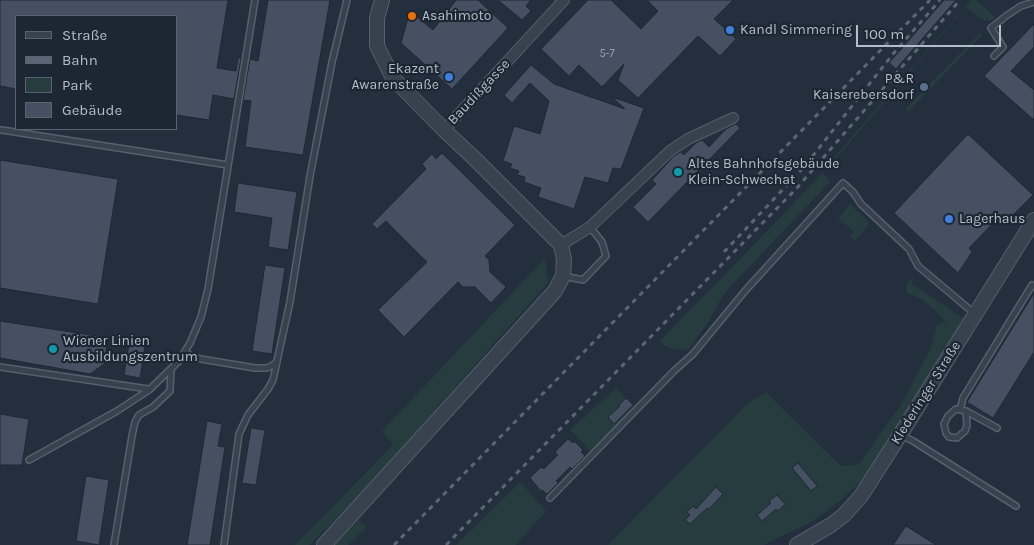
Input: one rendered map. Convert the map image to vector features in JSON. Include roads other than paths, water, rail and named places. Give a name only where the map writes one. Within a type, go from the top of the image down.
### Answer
[{"type":"street","points":[[382,0],[377,18],[378,46],[381,54],[393,78],[444,130]]},
{"type":"street","name":"Baudißgasse","points":[[560,245],[444,130],[564,0]]},
{"type":"street","points":[[324,545],[555,290],[564,276],[564,260],[560,245],[590,227],[670,151],[688,139],[733,118]]},
{"type":"street","name":"Klederinger Straße","points":[[797,545],[832,526],[861,496],[1034,220]]},
{"type":"lane","points":[[30,460],[117,411],[149,390],[186,352],[201,317],[208,289],[255,0]]},
{"type":"lane","points":[[224,545],[239,434],[248,415],[273,380],[290,302],[310,176],[332,62],[347,0]]},
{"type":"lane","points":[[994,56],[1003,47],[990,28],[1021,6],[1034,2]]},
{"type":"lane","points":[[2,130],[228,165]]},
{"type":"lane","points":[[550,498],[674,371],[693,354],[746,290],[843,183],[853,192],[861,204],[909,249],[918,266],[975,314]]},
{"type":"lane","points":[[564,276],[583,280],[606,256],[602,242],[590,227]]},
{"type":"lane","points":[[997,428],[963,410],[956,409],[948,416],[944,424],[946,433],[952,438],[957,438],[965,431],[967,426],[963,410],[963,398],[1033,284]]},
{"type":"lane","points":[[186,352],[191,356],[201,359],[255,368],[267,368],[277,361]]},
{"type":"lane","points":[[0,368],[149,390]]},
{"type":"lane","points":[[114,545],[135,422],[139,416],[153,407],[170,391],[170,370]]},
{"type":"lane","points":[[900,435],[913,441],[1016,506]]},
{"type":"railway","points":[[394,545],[930,0]]},
{"type":"railway","points":[[724,252],[804,167],[893,54],[940,0]]},
{"type":"railway","points":[[446,545],[796,189],[960,0]]},
{"type":"place","name":"Asahimoto","points":[[412,16]]},
{"type":"place","name":"Kandl Simmering","points":[[730,30]]},
{"type":"place","name":"Ekazent Awarenstraße","points":[[449,77]]},
{"type":"place","name":"P&R Kaiserebersdorf","points":[[924,87]]},
{"type":"place","name":"Altes Bahnhofsgebäude Klein-Schwechat","points":[[678,172]]},
{"type":"place","name":"Lagerhaus","points":[[949,219]]},
{"type":"place","name":"Wiener Linien Ausbildungszentrum","points":[[53,349]]}]
